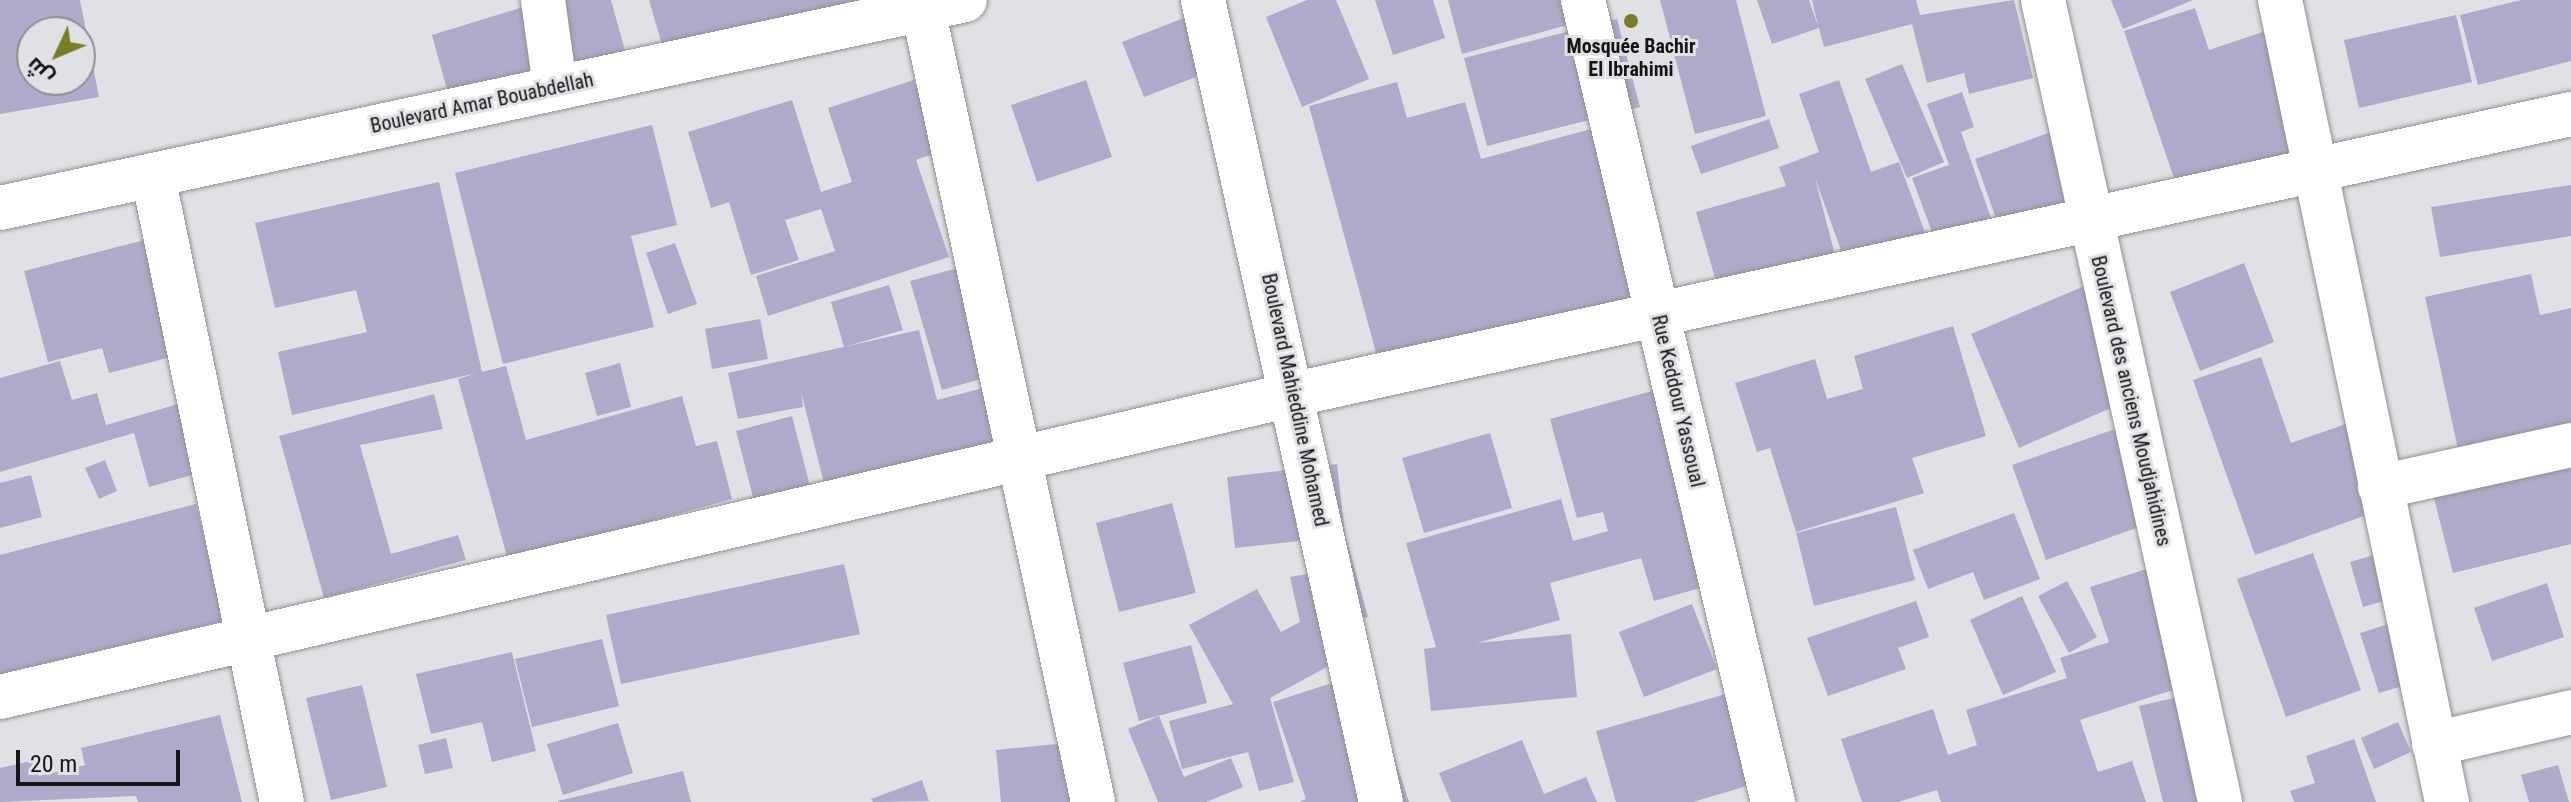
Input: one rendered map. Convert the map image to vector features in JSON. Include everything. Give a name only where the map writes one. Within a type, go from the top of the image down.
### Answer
[{"type":"street","points":[[543,0],[555,87]]},
{"type":"street","name":"Boulevard Amar Bouabdellah","points":[[0,208],[965,0]]},
{"type":"street","name":"Boulevard Mahieddine Mohamed","points":[[1203,0],[1295,394],[1381,802]]},
{"type":"street","name":"Rue Keddour Yassoual","points":[[1583,0],[1773,802]]},
{"type":"street","name":"Boulevard des anciens Moudjahidines","points":[[2043,0],[2220,802]]},
{"type":"street","points":[[2280,0],[2447,802]]},
{"type":"street","points":[[923,9],[1093,802]]},
{"type":"street","points":[[0,697],[1295,394],[2092,223],[2571,114]]},
{"type":"street","points":[[153,176],[282,802]]},
{"type":"street","points":[[2380,487],[2571,445]]},
{"type":"street","points":[[2434,744],[2571,712]]},
{"type":"building","points":[[0,0],[80,0],[83,16],[16,16],[16,96],[96,96],[96,82],[99,97],[0,114]]},
{"type":"building","points":[[546,0],[611,0],[627,58],[452,108],[432,35]]},
{"type":"building","points":[[649,0],[907,0],[669,69]]},
{"type":"building","points":[[1307,0],[1336,0],[1369,79],[1302,107],[1266,17]]},
{"type":"building","points":[[1375,0],[1433,0],[1445,38],[1393,55]]},
{"type":"building","points":[[1448,0],[1603,0],[1607,14],[1462,54]]},
{"type":"building","points":[[1660,0],[1736,0],[1766,116],[1695,134]]},
{"type":"building","points":[[1757,0],[1809,0],[1818,26],[1812,0],[1916,0],[1920,15],[2014,0],[2033,78],[1969,94],[1964,73],[1927,83],[1912,24],[1824,47],[1819,28],[1772,44]]},
{"type":"building","points":[[2111,0],[2193,0],[2123,29]]},
{"type":"building","points":[[2521,0],[2571,0],[2571,61],[2478,85],[2460,15]]},
{"type":"building","points":[[2195,8],[2209,50],[2283,25],[2325,150],[2181,199],[2124,31]]},
{"type":"building","points":[[2456,15],[2472,82],[2359,108],[2344,40]]},
{"type":"building","points":[[1189,16],[1209,72],[1144,97],[1122,42]]},
{"type":"building","points":[[1617,19],[1640,107],[1487,146],[1464,58]]},
{"type":"building","points":[[1902,64],[1944,162],[1907,178],[1865,79]]},
{"type":"building","points":[[914,80],[938,152],[916,160],[949,257],[768,316],[756,276],[835,251],[821,209],[785,220],[799,260],[751,275],[729,202],[711,208],[688,132],[792,100],[821,192],[852,182],[828,108]]},
{"type":"building","points":[[1086,80],[1112,157],[1037,182],[1011,105]]},
{"type":"building","points":[[1839,80],[1871,172],[1899,162],[1927,238],[1847,267],[1815,178],[1836,259],[1719,292],[1696,212],[1786,186],[1779,167],[1819,152],[1799,94]]},
{"type":"building","points":[[1397,82],[1407,118],[1465,102],[1481,159],[1620,121],[1668,292],[1381,371],[1309,106]]},
{"type":"building","points":[[1962,92],[1974,127],[1961,132],[1992,221],[1935,240],[1912,178],[1949,165],[1927,104]]},
{"type":"building","points":[[1769,119],[1779,148],[1701,174],[1691,146]]},
{"type":"building","points":[[652,125],[677,225],[631,236],[654,327],[503,364],[455,173]]},
{"type":"building","points":[[2057,130],[2081,202],[2000,230],[1975,159]]},
{"type":"building","points":[[439,182],[482,372],[506,366],[526,440],[682,396],[696,446],[717,441],[732,499],[508,560],[458,379],[477,373],[292,415],[278,352],[367,332],[356,290],[275,308],[255,223]]},
{"type":"building","points":[[2571,185],[2571,236],[2440,257],[2431,207]]},
{"type":"building","points":[[156,237],[187,353],[109,373],[102,348],[48,362],[24,271]]},
{"type":"building","points":[[675,243],[697,304],[668,314],[646,253]]},
{"type":"building","points":[[991,259],[1023,367],[942,390],[910,281]]},
{"type":"building","points":[[2244,263],[2274,342],[2200,371],[2170,292]]},
{"type":"building","points":[[2531,274],[2540,315],[2571,308],[2571,454],[2464,477],[2425,297]]},
{"type":"building","points":[[2108,276],[2125,402],[2019,448],[1971,334]]},
{"type":"building","points":[[889,285],[903,330],[844,347],[831,302]]},
{"type":"building","points":[[760,319],[768,359],[712,369],[705,329]]},
{"type":"building","points":[[1953,326],[1986,436],[1912,458],[1924,493],[1796,532],[1770,448],[1757,452],[1735,383],[1815,359],[1827,399],[1863,389],[1854,356]]},
{"type":"building","points":[[919,330],[937,400],[1018,379],[1033,439],[826,491],[801,392],[803,407],[738,419],[728,373]]},
{"type":"building","points":[[2261,357],[2291,443],[2369,416],[2400,503],[2255,555],[2193,380]]},
{"type":"building","points":[[60,361],[72,400],[97,393],[106,425],[178,404],[199,473],[149,487],[134,433],[0,472],[0,378]]},
{"type":"building","points":[[620,363],[631,407],[597,416],[585,373]]},
{"type":"building","points":[[1681,383],[1736,578],[1654,601],[1641,558],[1550,583],[1560,620],[1477,643],[1571,634],[1577,697],[1431,711],[1424,649],[1436,647],[1406,543],[1561,499],[1573,541],[1608,531],[1603,512],[1577,518],[1550,419]]},
{"type":"building","points":[[434,394],[443,429],[360,445],[391,554],[458,535],[466,560],[324,598],[279,436]]},
{"type":"building","points":[[792,416],[811,490],[755,505],[736,431]]},
{"type":"building","points":[[2115,429],[2142,526],[2046,560],[2012,465]]},
{"type":"building","points":[[1490,433],[1512,508],[1424,533],[1402,458]]},
{"type":"building","points":[[105,460],[117,491],[99,499],[85,468]]},
{"type":"building","points":[[2571,460],[2571,544],[2453,573],[2433,494]]},
{"type":"building","points":[[1337,464],[1345,534],[1368,617],[1325,626],[1343,658],[1270,698],[1294,782],[1259,791],[1248,752],[1182,769],[1169,721],[1233,704],[1189,625],[1257,589],[1281,632],[1300,622],[1290,577],[1323,571],[1317,539],[1235,548],[1227,477]]},
{"type":"building","points":[[31,475],[42,517],[0,528],[0,483]]},
{"type":"building","points":[[1172,503],[1196,593],[1119,612],[1096,523]]},
{"type":"building","points":[[196,504],[224,621],[0,674],[0,555]]},
{"type":"building","points":[[1896,507],[1915,580],[1814,606],[1796,533]]},
{"type":"building","points":[[2014,513],[2040,579],[1984,600],[1973,572],[1928,589],[1913,550]]},
{"type":"building","points":[[2405,546],[2418,591],[2363,607],[2350,562]]},
{"type":"building","points":[[2313,553],[2361,690],[2286,717],[2237,579]]},
{"type":"building","points":[[844,564],[860,634],[621,684],[606,615]]},
{"type":"building","points":[[2150,568],[2188,685],[2080,720],[2098,772],[2132,761],[2146,802],[1941,802],[1937,790],[1898,802],[1862,802],[1841,739],[1933,709],[1948,755],[1977,745],[1966,710],[2067,678],[2060,658],[2109,642],[2090,587]]},
{"type":"building","points":[[2067,581],[2097,637],[2069,653],[2038,596]]},
{"type":"building","points":[[2547,583],[2564,637],[2492,661],[2474,608]]},
{"type":"building","points":[[2022,596],[2056,672],[2003,695],[1970,620]]},
{"type":"building","points":[[1916,601],[1929,637],[1898,648],[1906,669],[1828,696],[1807,638]]},
{"type":"building","points":[[1692,604],[1717,669],[1644,697],[1619,632]]},
{"type":"building","points":[[2404,619],[2423,680],[2379,693],[2360,633]]},
{"type":"building","points":[[602,639],[619,706],[532,727],[515,659]]},
{"type":"building","points":[[1191,645],[1207,703],[1139,721],[1123,663]]},
{"type":"building","points":[[512,652],[536,751],[492,762],[482,722],[431,734],[416,674]]},
{"type":"building","points":[[1366,672],[1409,802],[1299,802],[1306,799],[1273,702]]},
{"type":"building","points":[[362,685],[387,787],[331,800],[306,698]]},
{"type":"building","points":[[1740,690],[1767,780],[1693,802],[1616,802],[1596,731]]},
{"type":"building","points":[[2187,695],[2236,802],[2163,802],[2139,706]]},
{"type":"building","points":[[220,715],[242,802],[138,802],[136,796],[0,802],[0,768],[35,760],[39,776],[85,765],[81,748]]},
{"type":"building","points":[[1159,716],[1184,777],[1231,758],[1243,787],[1206,802],[1158,802],[1128,729]]},
{"type":"building","points":[[2398,722],[2411,752],[2374,769],[2361,738]]},
{"type":"building","points":[[618,723],[633,773],[563,795],[547,744]]},
{"type":"building","points":[[446,738],[453,768],[425,774],[418,745]]},
{"type":"building","points":[[2354,739],[2376,802],[2294,802],[2290,791],[2315,783],[2306,756]]},
{"type":"building","points":[[1522,740],[1544,794],[1586,777],[1597,802],[1451,802],[1439,773]]},
{"type":"building","points":[[1067,743],[1073,802],[1001,802],[996,750]]},
{"type":"building","points":[[2558,765],[2569,802],[2529,802],[2521,775]]},
{"type":"building","points":[[683,771],[691,802],[558,802],[558,801]]},
{"type":"building","points":[[922,780],[929,801],[873,802],[871,799]]},
{"type":"place","name":"Mosquée Bachir El Ibrahimi","points":[[1631,21]]}]
